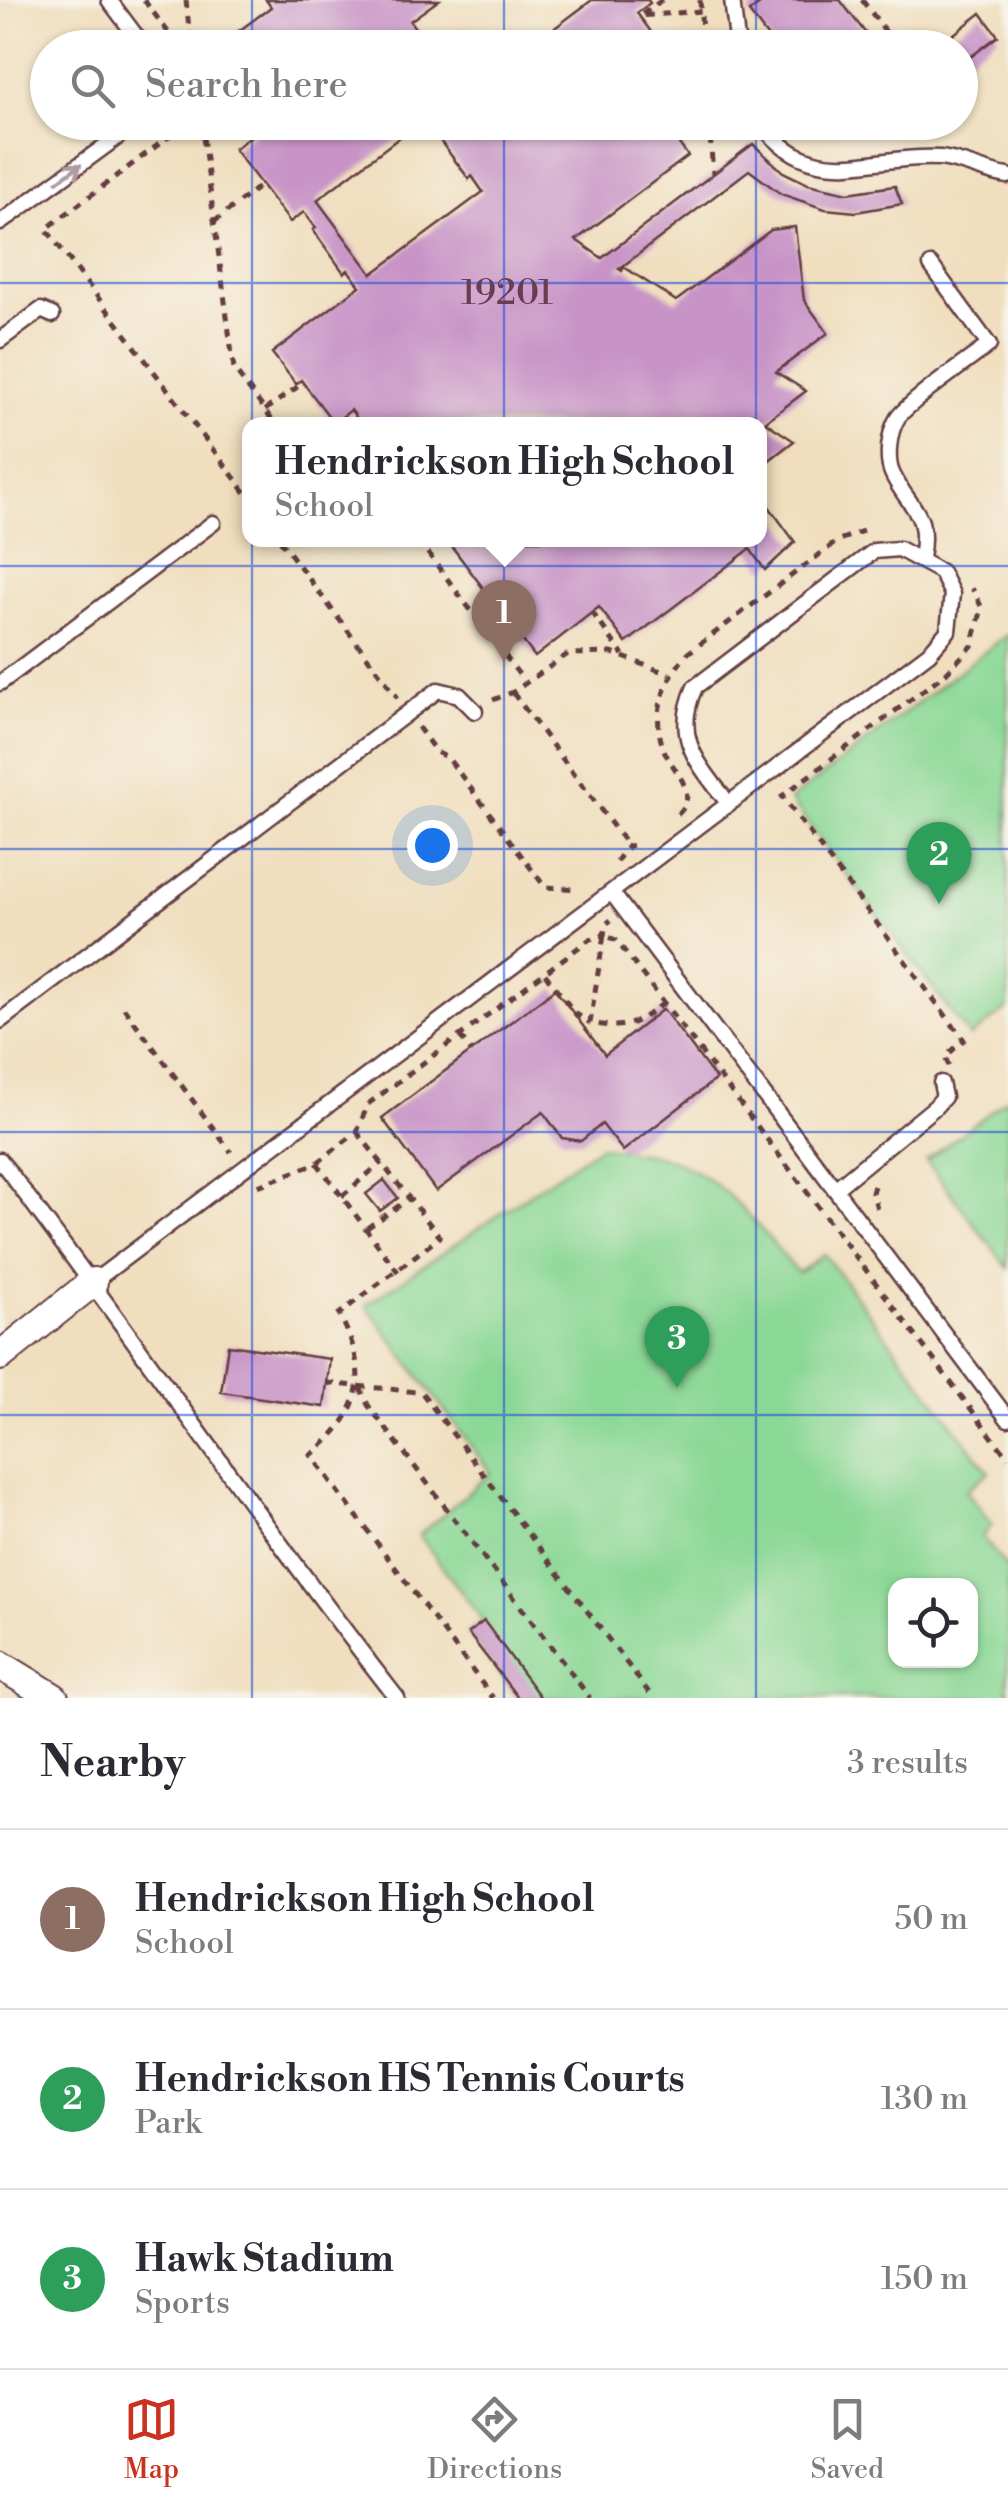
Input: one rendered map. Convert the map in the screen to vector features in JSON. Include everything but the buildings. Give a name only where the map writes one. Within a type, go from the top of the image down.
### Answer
[{"type":"street","points":[[0,1356],[93,1282]]},
{"type":"street","points":[[0,1666],[54,1698]]},
{"type":"lane","points":[[110,0],[132,30]]},
{"type":"lane","points":[[732,0],[736,30]]},
{"type":"lane","points":[[0,222],[113,140]]},
{"type":"lane","points":[[774,140],[778,146],[825,166],[945,158],[984,173],[1008,176]]},
{"type":"lane","points":[[921,558],[925,534],[914,504],[890,470],[890,441],[898,416],[988,345],[931,265]]},
{"type":"lane","points":[[0,340],[41,310],[52,316]]},
{"type":"lane","points":[[0,682],[213,524]]},
{"type":"lane","points":[[93,1282],[929,654],[948,631],[952,594],[941,572],[921,558],[899,550],[874,552],[695,687],[684,729],[692,752],[728,803]]},
{"type":"lane","points":[[0,1020],[438,690],[459,695],[475,711]]},
{"type":"lane","points":[[612,893],[1008,1419]]},
{"type":"lane","points":[[835,1189],[935,1107],[944,1096],[941,1082]]},
{"type":"lane","points":[[0,1160],[93,1282],[308,1584],[397,1698]]},
{"type":"path","points":[[144,0],[166,30]]},
{"type":"path","points":[[186,0],[189,30]]},
{"type":"path","points":[[662,0],[640,16],[701,12]]},
{"type":"path","points":[[700,0],[702,30]]},
{"type":"path","points":[[862,0],[884,30]]},
{"type":"path","points":[[164,140],[46,229],[242,488]]},
{"type":"path","points":[[203,140],[234,369],[270,417]]},
{"type":"path","points":[[710,140],[713,174]]},
{"type":"path","points":[[214,222],[262,184]]},
{"type":"path","points":[[265,410],[303,383]]},
{"type":"path","points":[[668,821],[684,809],[687,794],[684,781],[664,752],[658,730],[662,693],[669,674],[688,653],[839,540],[868,529]]},
{"type":"path","points":[[285,547],[436,752],[448,758],[545,887],[581,890],[590,883]]},
{"type":"path","points":[[423,547],[525,682]]},
{"type":"path","points":[[951,1069],[945,1057],[964,1040],[782,796],[946,673],[972,646],[982,608],[969,581]]},
{"type":"path","points":[[592,612],[625,658]]},
{"type":"path","points":[[483,694],[496,702],[568,654],[612,654],[669,674]]},
{"type":"path","points":[[394,693],[409,686]]},
{"type":"path","points":[[513,692],[628,846]]},
{"type":"path","points":[[607,869],[628,846],[638,845]]},
{"type":"path","points":[[615,863],[627,880]]},
{"type":"path","points":[[590,1023],[606,924],[625,910]]},
{"type":"path","points":[[258,1186],[317,1163],[358,1132],[368,1104],[590,940],[604,935],[616,940],[1008,1458]]},
{"type":"path","points":[[544,974],[575,1013],[590,1023],[616,1028],[637,1023],[664,1003]]},
{"type":"path","points":[[124,1008],[233,1155]]},
{"type":"path","points":[[460,1036],[471,1051]]},
{"type":"path","points":[[358,1132],[440,1237],[339,1314],[352,1340],[360,1388],[368,1405],[590,1698]]},
{"type":"path","points":[[342,1196],[382,1162]]},
{"type":"path","points":[[317,1163],[398,1272]]},
{"type":"path","points":[[878,1174],[872,1192],[875,1206],[886,1220]]},
{"type":"path","points":[[367,1228],[410,1198]]},
{"type":"path","points":[[327,1383],[422,1393],[653,1698]]},
{"type":"path","points":[[360,1388],[334,1436],[311,1454],[493,1698]]},
{"type":"green space","points":[[1008,634],[1008,1008],[970,1037],[790,800]]},
{"type":"green space","points":[[1008,1098],[1008,1268],[926,1161]]},
{"type":"green space","points":[[600,1146],[662,1157],[683,1165],[738,1204],[798,1273],[824,1254],[989,1472],[966,1490],[992,1525],[982,1537],[1008,1569],[1008,1698],[518,1698],[468,1633],[483,1621],[419,1535],[491,1473],[366,1305]]},
{"type":"place","name":"Hendrickson High School","points":[[504,662]]},
{"type":"place","name":"Hendrickson HS Tennis Courts","points":[[939,904]]},
{"type":"place","name":"Hawk Stadium","points":[[677,1388]]}]
